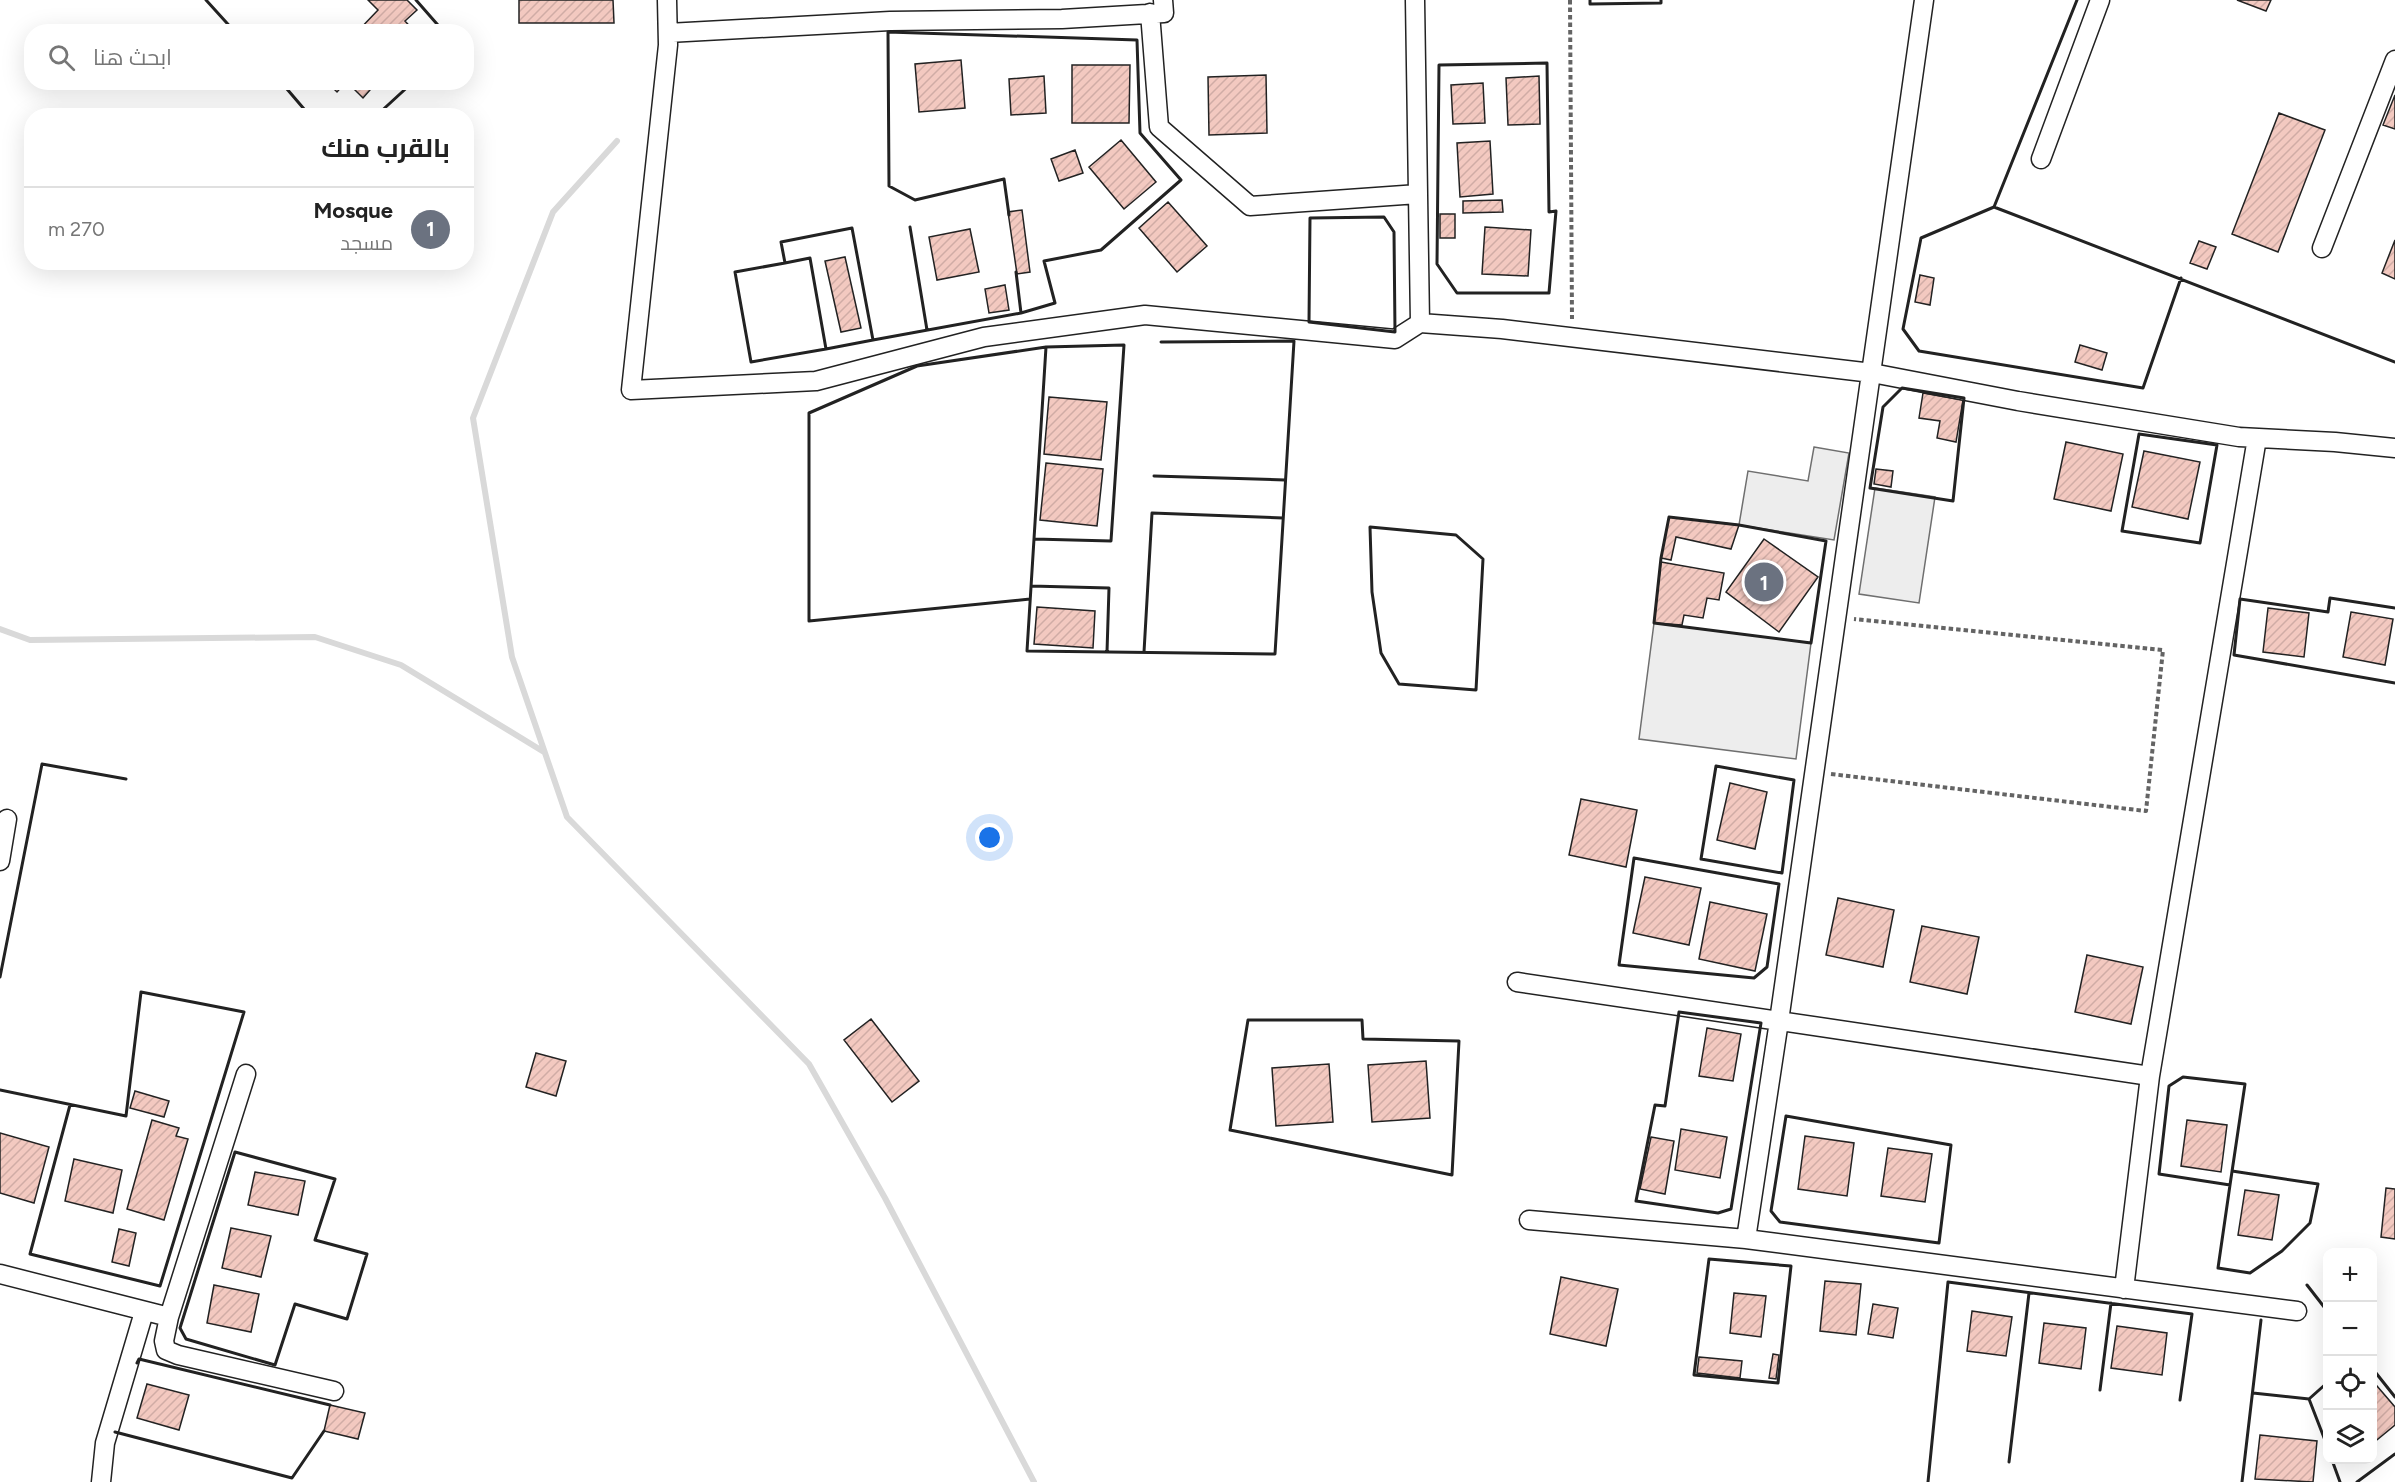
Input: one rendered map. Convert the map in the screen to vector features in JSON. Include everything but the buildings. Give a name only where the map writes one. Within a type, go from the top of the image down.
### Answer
[{"type":"street","points":[[667,0],[668,33],[631,390],[816,381],[984,337],[1145,315],[1395,339],[1420,322],[1872,373],[2018,401],[2257,438],[2395,448]]},
{"type":"street","points":[[1415,0],[1420,322]]},
{"type":"street","points":[[1746,1239],[1815,772],[1924,0]]},
{"type":"street","points":[[2041,159],[2100,0]]},
{"type":"street","points":[[668,33],[890,21],[1062,19],[1157,6],[1159,127],[1250,206],[1418,194]]},
{"type":"street","points":[[2322,248],[2395,60]]},
{"type":"street","points":[[2124,1290],[2150,1076],[2257,438]]},
{"type":"street","points":[[0,861],[7,819]]},
{"type":"street","points":[[1517,982],[2150,1076]]},
{"type":"street","points":[[246,1074],[169,1317],[164,1341],[166,1350],[178,1355],[334,1391]]},
{"type":"street","points":[[1529,1220],[1746,1239],[2297,1311]]},
{"type":"street","points":[[0,1274],[169,1317]]},
{"type":"street","points":[[101,1482],[105,1443],[144,1312]]},
{"type":"path","points":[[1570,0],[1572,338]]},
{"type":"path","points":[[1815,772],[2146,811],[2163,650],[1837,618]]},
{"type":"shaded area","points":[[1814,447],[1849,453],[1834,540],[1739,525],[1748,471],[1808,481]]},
{"type":"shaded area","points":[[1875,488],[1935,497],[1919,603],[1859,594]]},
{"type":"shaded area","points":[[1654,623],[1811,643],[1796,759],[1639,739]]},
{"type":"waterway","points":[[617,141],[553,212],[473,418],[512,657],[567,817],[809,1064],[885,1198],[1034,1482]]},
{"type":"waterway","points":[[0,629],[30,640],[315,637],[401,665],[544,752]]},
{"type":"wall","points":[[206,0],[228,24]]},
{"type":"wall","points":[[416,0],[437,24]]},
{"type":"wall","points":[[1590,0],[1590,4],[1661,3],[1661,0]]},
{"type":"wall","points":[[2077,0],[1994,207],[2395,362]]},
{"type":"wall","points":[[1009,215],[1004,179],[915,200],[889,186],[888,32],[1137,40],[1140,133],[1181,180],[1101,250],[1044,261],[1055,303],[1021,313]]},
{"type":"wall","points":[[1547,63],[1549,212],[1556,211],[1549,293],[1457,293],[1437,264],[1439,65],[1547,63]]},
{"type":"wall","points":[[288,90],[303,108]]},
{"type":"wall","points":[[385,108],[404,90]]},
{"type":"wall","points":[[1994,207],[1921,238],[1903,329],[1919,351],[2143,388],[2181,278]]},
{"type":"wall","points":[[1384,217],[1394,232],[1395,332],[1309,322],[1310,218],[1384,217]]},
{"type":"wall","points":[[910,227],[927,330]]},
{"type":"wall","points":[[785,263],[735,272],[751,362],[826,349],[810,258],[785,263],[781,242],[852,228],[873,340],[826,349]]},
{"type":"wall","points":[[873,340],[1021,313],[1016,272]]},
{"type":"wall","points":[[1034,539],[1111,541],[1124,345],[1046,347],[1027,651],[1275,654],[1294,341],[1161,342]]},
{"type":"wall","points":[[1030,599],[809,621],[809,413],[917,366],[1046,347]]},
{"type":"wall","points":[[1902,388],[1964,398],[1953,501],[1870,488],[1883,407],[1902,388]]},
{"type":"wall","points":[[2139,434],[2217,445],[2200,543],[2122,531],[2139,434]]},
{"type":"wall","points":[[1154,476],[1285,480]]},
{"type":"wall","points":[[1144,652],[1152,513],[1283,518]]},
{"type":"wall","points":[[1669,517],[1739,525],[1826,541],[1811,643],[1654,623],[1661,558],[1669,517]]},
{"type":"wall","points":[[1370,527],[1456,535],[1483,559],[1476,690],[1399,684],[1381,653],[1372,592],[1370,527]]},
{"type":"wall","points":[[1031,586],[1109,588],[1107,652]]},
{"type":"wall","points":[[2395,608],[2330,598],[2328,612],[2240,599],[2234,655],[2395,683]]},
{"type":"wall","points":[[0,977],[42,764],[126,779]]},
{"type":"wall","points":[[1716,766],[1794,780],[1782,873],[1701,859],[1716,766]]},
{"type":"wall","points":[[1634,858],[1779,884],[1767,967],[1754,978],[1619,965],[1634,858]]},
{"type":"wall","points":[[0,1090],[126,1116],[141,992],[244,1012],[160,1286],[30,1254],[70,1105]]},
{"type":"wall","points":[[1679,1012],[1761,1023],[1731,1209],[1718,1213],[1636,1201],[1655,1105],[1665,1106],[1679,1012]]},
{"type":"wall","points":[[1248,1020],[1362,1020],[1363,1039],[1459,1041],[1452,1175],[1230,1130],[1248,1020]]},
{"type":"wall","points":[[2183,1077],[2245,1084],[2230,1185],[2159,1174],[2169,1086],[2183,1077]]},
{"type":"wall","points":[[1786,1116],[1951,1145],[1939,1243],[1780,1222],[1771,1211],[1786,1116]]},
{"type":"wall","points":[[235,1152],[335,1179],[315,1240],[367,1254],[347,1319],[295,1304],[275,1365],[186,1339],[180,1328],[235,1152]]},
{"type":"wall","points":[[2230,1185],[2218,1268],[2250,1273],[2282,1251],[2310,1223],[2318,1184],[2232,1171]]},
{"type":"wall","points":[[1709,1259],[1791,1266],[1778,1383],[1694,1375],[1709,1259]]},
{"type":"wall","points":[[1928,1482],[1948,1282],[2192,1314],[2180,1400]]},
{"type":"wall","points":[[2307,1285],[2323,1306]]},
{"type":"wall","points":[[2009,1462],[2029,1293]]},
{"type":"wall","points":[[2100,1390],[2111,1303]]},
{"type":"wall","points":[[2242,1482],[2261,1320]]},
{"type":"wall","points":[[137,1363],[139,1359],[330,1405]]},
{"type":"wall","points":[[2377,1374],[2395,1397]]},
{"type":"wall","points":[[2253,1393],[2309,1399],[2323,1386]]},
{"type":"wall","points":[[2309,1399],[2323,1435]]},
{"type":"wall","points":[[115,1432],[292,1478],[324,1431]]},
{"type":"wall","points":[[2357,1482],[2395,1454]]},
{"type":"wall","points":[[2333,1464],[2340,1482]]},
{"type":"place","name":"Mosque","points":[[1764,582]]}]
